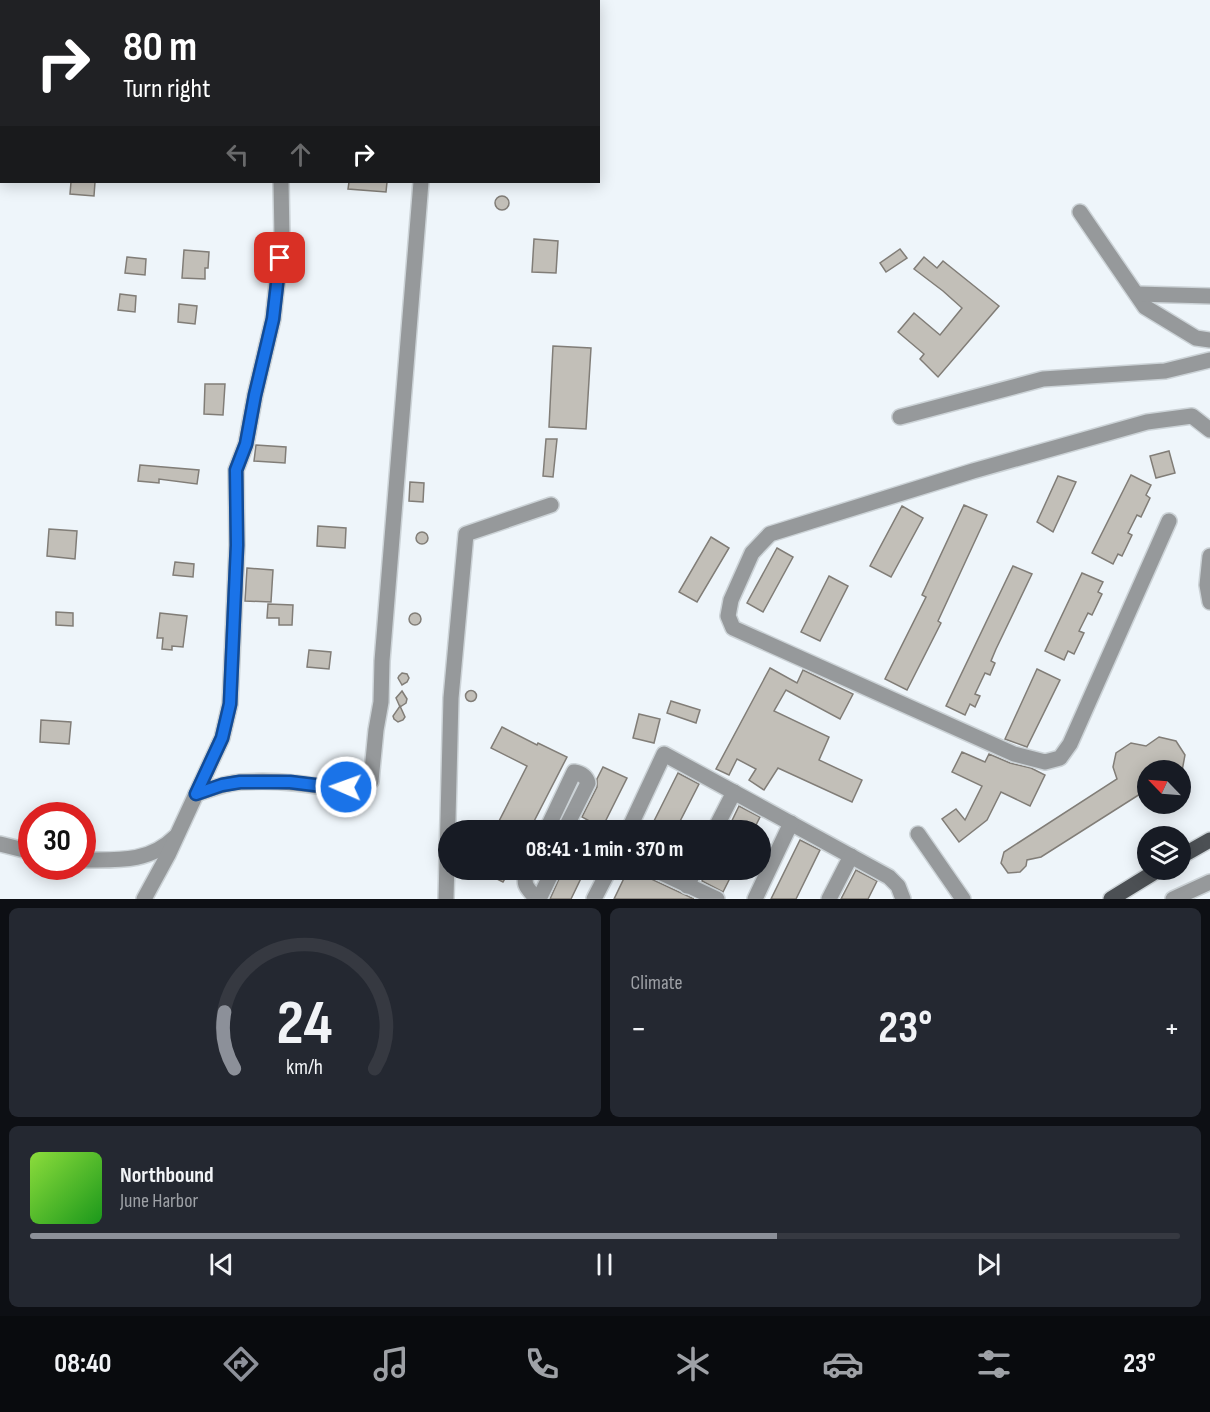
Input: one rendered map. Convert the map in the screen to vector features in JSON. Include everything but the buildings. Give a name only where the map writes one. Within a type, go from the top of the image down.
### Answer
[{"type":"main road","points":[[1191,851],[1210,840]]},
{"type":"main road","points":[[1111,899],[1142,880]]},
{"type":"street","points":[[144,899],[222,738],[230,704],[237,545],[236,470],[246,444],[273,319],[282,237],[281,183]]},
{"type":"street","points":[[196,794],[222,785],[240,782],[290,782],[331,787],[362,786],[371,781],[381,702],[382,661],[421,183]]},
{"type":"street","points":[[1080,212],[1145,307],[1196,338],[1210,339]]},
{"type":"street","points":[[1137,294],[1210,296]]},
{"type":"street","points":[[900,417],[1042,379],[1165,370],[1210,360]]},
{"type":"street","points":[[1169,521],[1070,744],[1060,758],[1045,762],[1014,754],[733,628],[728,616],[731,600],[752,553],[770,534],[973,471],[1147,422],[1192,416],[1210,430]]},
{"type":"street","points":[[446,899],[451,698],[466,534],[551,505]]},
{"type":"street","points":[[1210,556],[1208,585],[1210,602]]},
{"type":"street","points":[[633,820],[664,754],[889,877],[898,886],[903,899]]},
{"type":"street","points":[[551,820],[574,772],[580,773],[588,783],[576,820]]},
{"type":"street","points":[[720,820],[734,792]]},
{"type":"street","points":[[755,899],[791,823]]},
{"type":"street","points":[[918,834],[963,899]]},
{"type":"street","points":[[96,860],[117,860],[150,854],[166,846],[177,835]]},
{"type":"street","points":[[0,844],[18,848]]},
{"type":"street","points":[[830,899],[851,856]]},
{"type":"street","points":[[524,880],[525,886],[538,899],[548,880]]},
{"type":"street","points":[[594,899],[604,880]]},
{"type":"street","points":[[676,880],[717,899]]},
{"type":"street","points":[[687,885],[690,880]]},
{"type":"street","points":[[1173,899],[1210,882]]},
{"type":"route","points":[[280,258],[273,319],[246,444],[236,470],[237,545],[230,704],[222,738],[196,794],[222,785],[240,782],[290,782],[346,787]]}]
